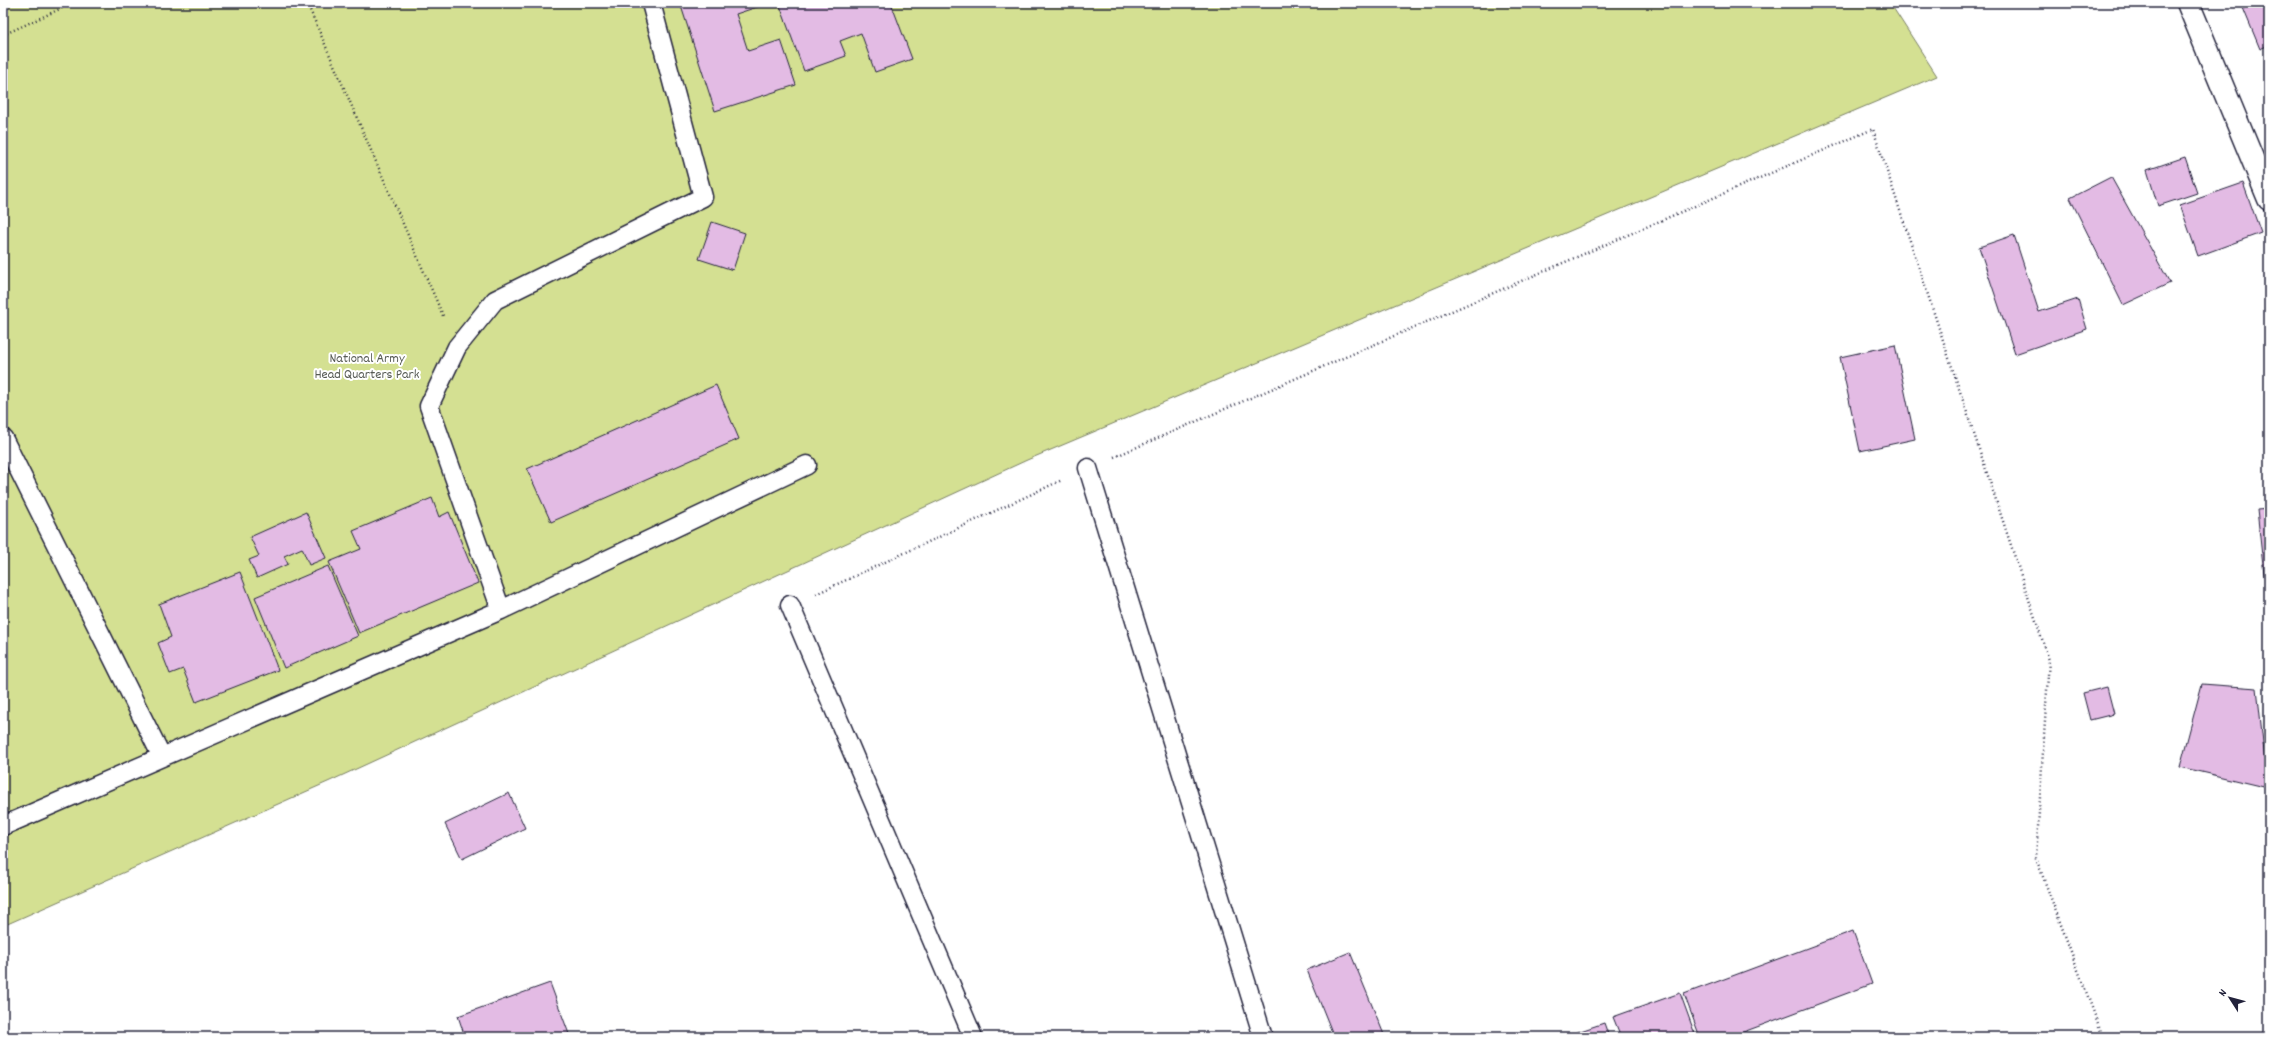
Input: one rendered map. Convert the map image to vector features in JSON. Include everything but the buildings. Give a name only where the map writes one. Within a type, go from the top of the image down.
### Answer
[{"type":"street","points":[[2188,3],[2269,199]]},
{"type":"lane","points":[[501,610],[429,406],[457,347],[495,300],[703,197],[651,3]]},
{"type":"lane","points":[[3,438],[162,757]]},
{"type":"lane","points":[[3,826],[501,610],[807,465]]},
{"type":"lane","points":[[1088,468],[1263,1037]]},
{"type":"lane","points":[[790,606],[973,1037]]},
{"type":"path","points":[[3,35],[73,3]]},
{"type":"path","points":[[307,3],[457,347]]},
{"type":"path","points":[[790,606],[1088,468],[1873,129],[2049,660],[2036,858],[2103,1037]]},
{"type":"green space","name":"National Army Head Quarters Park","points":[[3,3],[1890,3],[1937,76],[1027,460],[330,781],[3,926]]}]
